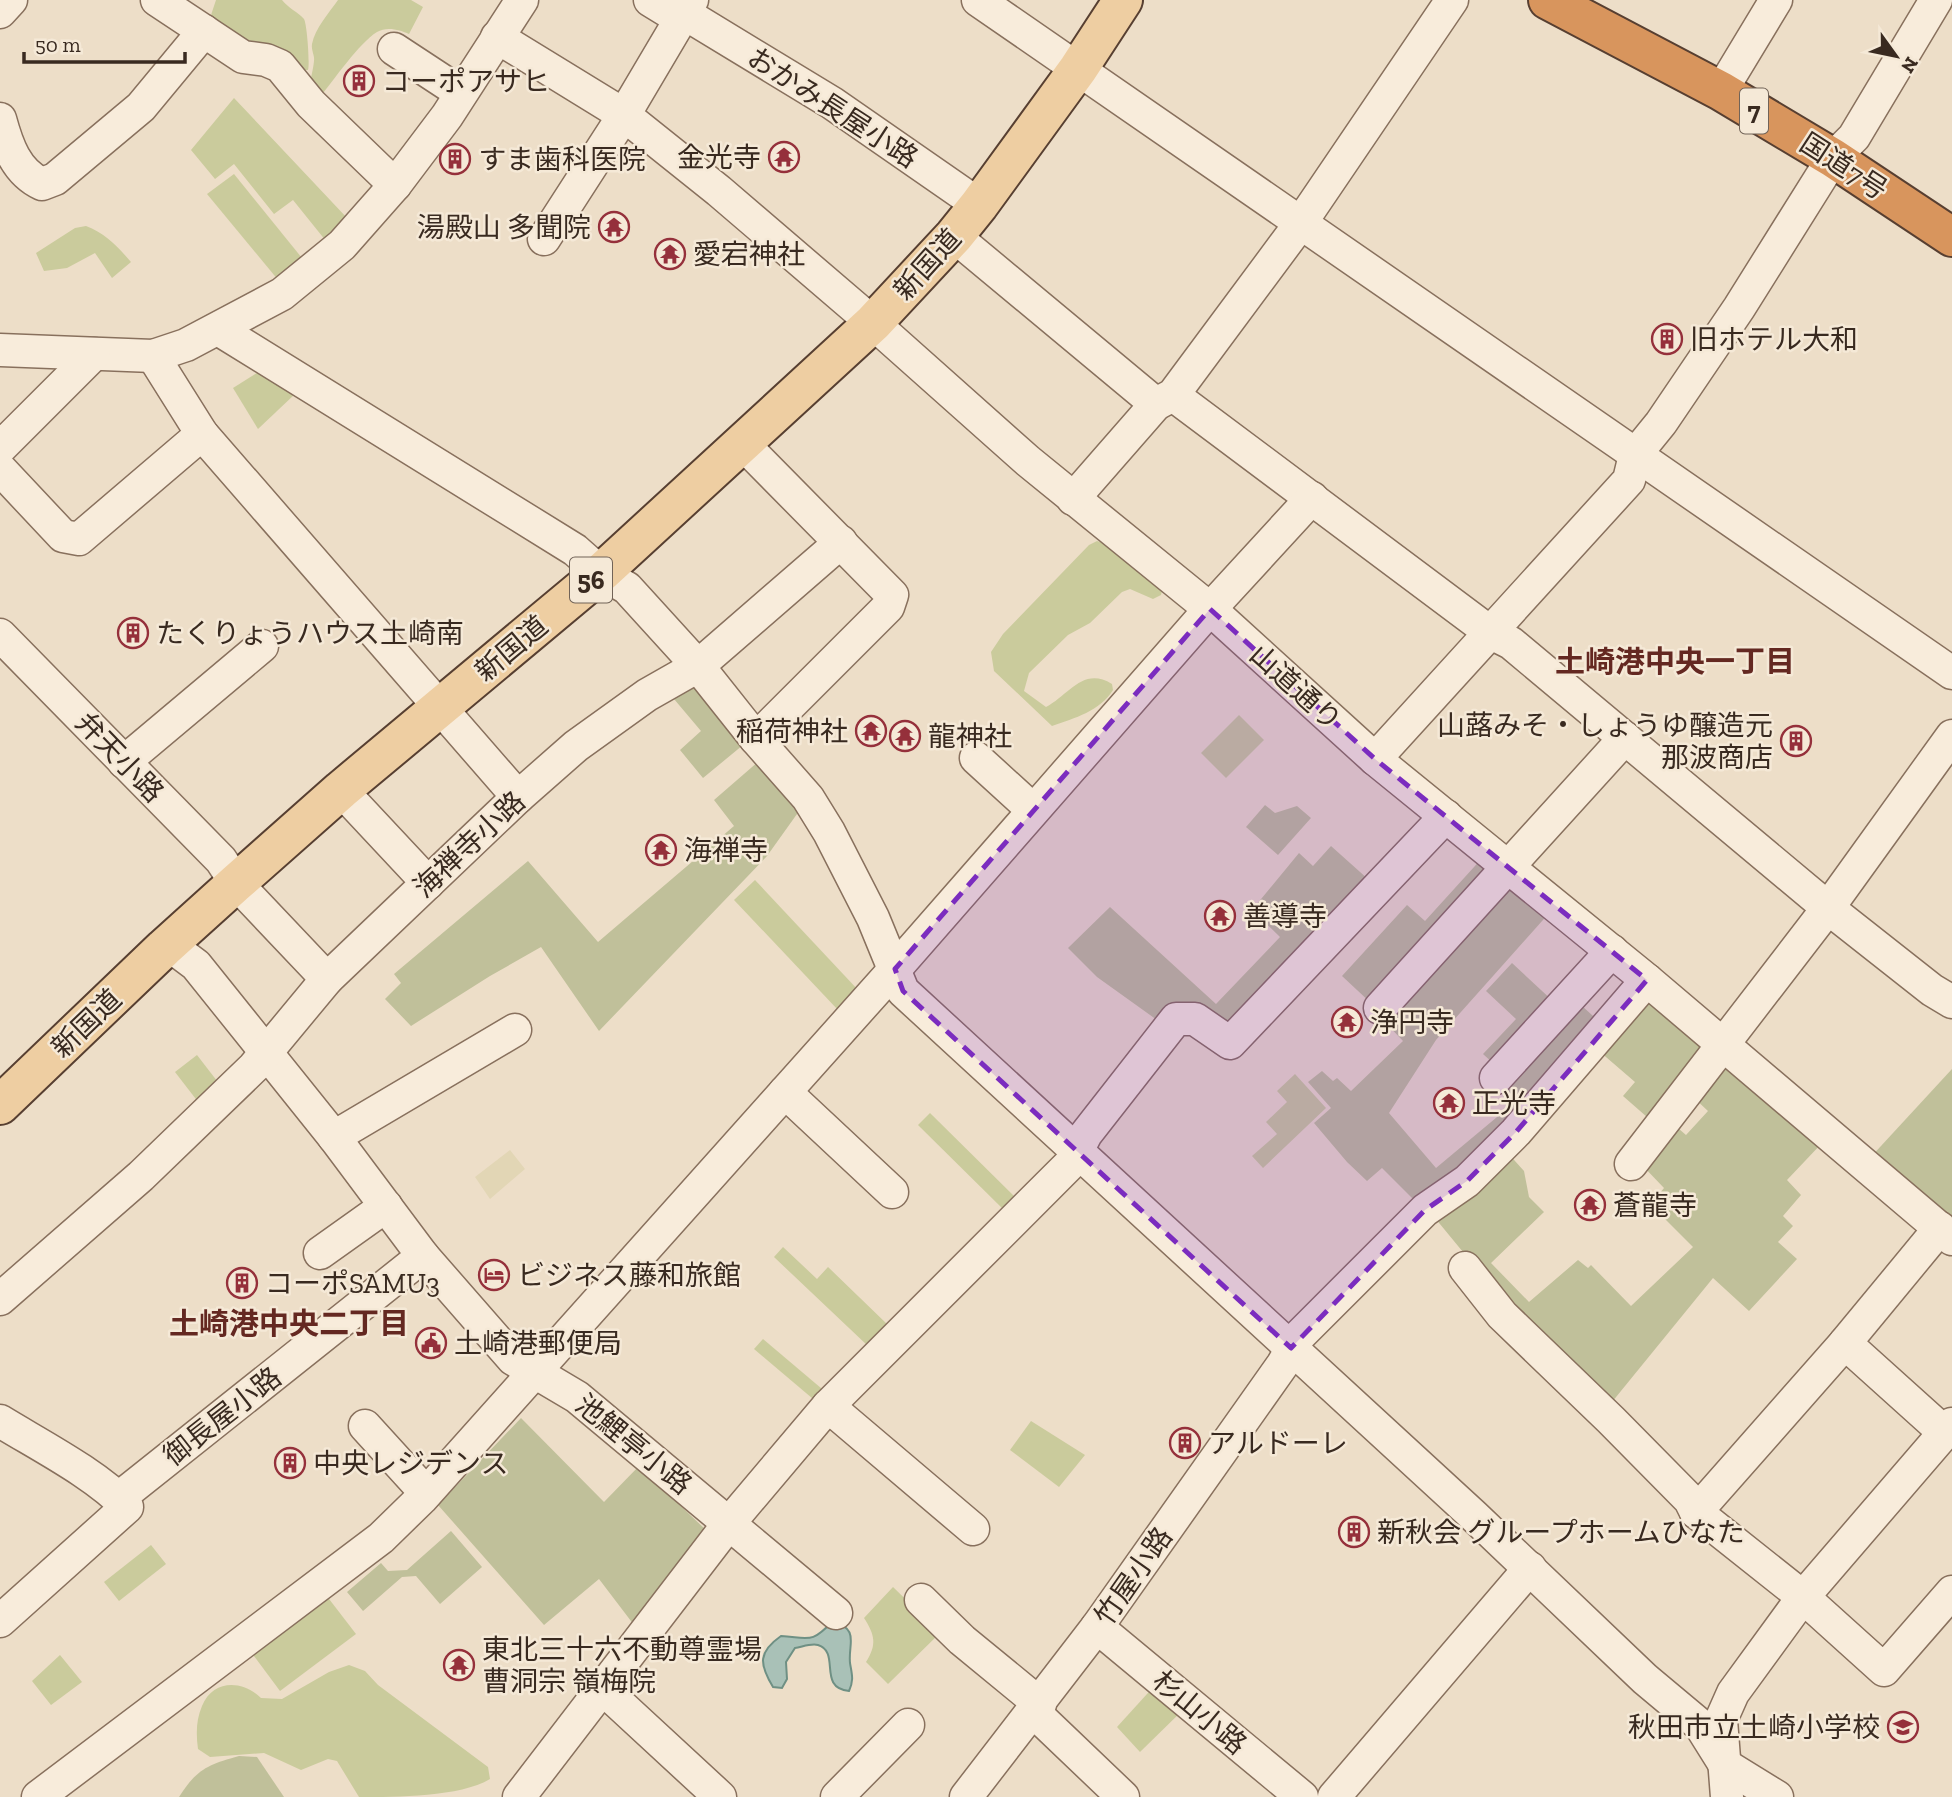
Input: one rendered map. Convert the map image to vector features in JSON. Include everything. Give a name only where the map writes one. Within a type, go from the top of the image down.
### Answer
[{"type":"highway","name":"国道7号","points":[[1548,0],[1721,91],[1949,228]]},
{"type":"main road","name":"新国道","points":[[0,1105],[236,883],[341,790],[601,573],[873,323],[954,236],[979,205],[1078,69],[1123,0]]},
{"type":"street","points":[[0,12],[11,0]]},
{"type":"street","points":[[157,0],[243,57],[266,60],[280,66],[311,104],[395,185]]},
{"type":"street","points":[[0,350],[153,356],[186,345],[282,293],[342,244],[395,185],[447,116],[522,0]]},
{"type":"street","name":"おかみ長屋小路","points":[[650,0],[686,11],[832,103],[979,205]]},
{"type":"street","points":[[978,0],[1014,10],[1078,69],[1952,673]]},
{"type":"street","points":[[1073,499],[1164,400],[1300,224],[1452,0]]},
{"type":"street","points":[[1721,91],[1776,0]]},
{"type":"street","points":[[1375,759],[1629,480],[1635,454],[1661,423],[1740,308],[1833,158],[1854,137],[1936,0]]},
{"type":"street","points":[[544,239],[624,115],[686,11]]},
{"type":"street","points":[[0,119],[8,147],[28,177],[42,184],[55,179],[141,107],[204,32]]},
{"type":"street","name":"山道通り","points":[[497,37],[624,115],[719,191],[1073,499],[1210,609],[1375,759],[1647,980],[1946,1234]]},
{"type":"street","points":[[394,49],[461,93]]},
{"type":"street","points":[[954,236],[1164,400],[1312,498],[1491,633],[1511,643],[1828,908],[1952,1002]]},
{"type":"street","points":[[218,329],[575,550],[601,573],[627,588],[698,666],[756,739],[808,798],[873,918],[903,991],[1530,1568],[1645,1679],[1700,1725],[1725,1765],[1777,1797]]},
{"type":"street","points":[[0,448],[94,354]]},
{"type":"street","points":[[153,356],[202,434],[519,797]]},
{"type":"street","points":[[0,469],[63,536],[79,539],[202,434]]},
{"type":"street","points":[[743,444],[892,595],[888,607],[756,739]]},
{"type":"street","points":[[38,1797],[381,1538],[426,1493],[895,969],[1210,609],[1312,498]]},
{"type":"street","name":"海禅寺小路","points":[[0,1299],[141,1176],[266,1052],[327,979],[519,797],[576,746],[647,695],[698,666],[841,541]]},
{"type":"street","name":"弁天小路","points":[[0,635],[221,860],[236,883],[327,979]]},
{"type":"street","points":[[124,762],[262,646]]},
{"type":"street","points":[[1631,1164],[1828,908],[1952,736]]},
{"type":"street","points":[[1380,1008],[1625,738]]},
{"type":"street","points":[[976,758],[1033,810]]},
{"type":"street","points":[[341,790],[428,883]]},
{"type":"street","points":[[519,1797],[730,1522],[828,1406],[1072,1163],[1086,1134],[1176,1019],[1195,1019],[1230,1043],[1446,816]]},
{"type":"street","name":"池鯉亭小路","points":[[164,948],[180,953],[196,965],[334,1137],[423,1256],[513,1359],[577,1397],[836,1613]]},
{"type":"street","points":[[1496,1078],[1612,951]]},
{"type":"street","name":"竹屋小路","points":[[970,1795],[1097,1628],[1299,1336],[1425,1210],[1467,1181],[1516,1132],[1647,980]]},
{"type":"street","points":[[334,1137],[515,1030]]},
{"type":"street","points":[[785,1092],[892,1192]]},
{"type":"street","points":[[320,1253],[386,1206]]},
{"type":"street","points":[[1696,1512],[1845,1343],[1946,1234]]},
{"type":"street","name":"御長屋小路","points":[[119,1498],[423,1256]]},
{"type":"street","points":[[1465,1268],[1502,1315],[1690,1500],[1696,1512],[1803,1597],[1884,1670],[1952,1592]]},
{"type":"street","points":[[1727,1797],[1721,1720],[1733,1693],[1803,1597],[1949,1429],[1845,1343]]},
{"type":"street","points":[[828,1406],[974,1529]]},
{"type":"street","points":[[0,1421],[90,1477],[127,1507],[0,1621]]},
{"type":"street","points":[[365,1426],[426,1493]]},
{"type":"street","points":[[1334,1797],[1530,1568]]},
{"type":"street","points":[[921,1600],[1037,1708],[1124,1797]]},
{"type":"street","name":"杉山小路","points":[[1097,1628],[1303,1797]]},
{"type":"street","points":[[602,1688],[720,1797]]},
{"type":"street","points":[[837,1797],[908,1725]]},
{"type":"street","points":[[1714,1797],[1725,1765]]},
{"type":"highlighted area","points":[[1210,609],[1375,759],[1647,980],[1516,1132],[1467,1181],[1425,1210],[1291,1348],[903,991],[895,969]]},
{"type":"shaded area","points":[[510,1150],[525,1169],[490,1199],[475,1177]]},
{"type":"shaded area","points":[[833,1621],[850,1633],[852,1680],[849,1691],[834,1684],[828,1655],[825,1649],[818,1645],[795,1648],[786,1662],[787,1679],[782,1688],[773,1687],[763,1665],[768,1647],[781,1636],[815,1636]]},
{"type":"green space","points":[[216,0],[282,0],[304,19],[308,70],[301,70],[260,51],[210,18]]},
{"type":"green space","points":[[338,0],[411,0],[423,7],[409,34],[385,29],[370,37],[319,98],[311,84],[314,59],[312,44],[319,26]]},
{"type":"green space","points":[[234,98],[348,219],[326,241],[293,200],[274,214],[234,164],[215,179],[191,150]]},
{"type":"green space","points":[[234,174],[306,263],[279,281],[207,194]]},
{"type":"green space","points":[[86,226],[105,237],[131,262],[112,278],[95,253],[67,268],[44,271],[36,253],[75,228]]},
{"type":"green space","points":[[260,371],[295,394],[258,429],[233,388]]},
{"type":"green space","points":[[1097,541],[1109,545],[1163,587],[1161,595],[1153,599],[1130,589],[1122,592],[1090,623],[1068,635],[1029,673],[1024,691],[1046,707],[1084,680],[1102,679],[1112,684],[1113,690],[1108,697],[1094,709],[1052,726],[994,671],[991,652],[1003,634],[1089,545]]},
{"type":"green space","points":[[692,684],[743,745],[703,778],[680,750],[701,731],[674,699]]},
{"type":"green space","points":[[1239,715],[1264,740],[1226,778],[1201,753]]},
{"type":"green space","points":[[759,761],[802,807],[767,856],[599,1031],[541,947],[411,1026],[385,999],[401,983],[394,974],[528,861],[598,942],[734,826],[714,800]]},
{"type":"green space","points":[[1265,805],[1275,813],[1297,806],[1311,818],[1278,855],[1246,827]]},
{"type":"green space","points":[[1331,846],[1369,880],[1238,1028],[1157,1020],[1097,977],[1068,948],[1110,907],[1216,1004],[1280,937],[1252,910],[1299,853],[1313,866]]},
{"type":"green space","points":[[1484,856],[1500,871],[1372,1004],[1342,976],[1407,905],[1425,921]]},
{"type":"green space","points":[[1508,876],[1551,911],[1436,1040],[1389,1113],[1436,1168],[1509,1107],[1503,1096],[1582,1006],[1602,1024],[1518,1120],[1418,1204],[1382,1168],[1367,1181],[1347,1162],[1314,1123],[1331,1108],[1308,1082],[1322,1071],[1333,1081],[1337,1078],[1351,1091],[1403,1041],[1381,1018]]},
{"type":"green space","points":[[755,880],[859,991],[838,1010],[734,900]]},
{"type":"green space","points":[[1512,963],[1555,1003],[1495,1065],[1483,1054],[1516,1019],[1486,991]]},
{"type":"green space","points":[[1648,995],[1705,1046],[1647,1117],[1623,1096],[1635,1082],[1599,1051]]},
{"type":"green space","points":[[197,1055],[224,1090],[202,1107],[175,1072]]},
{"type":"green space","points":[[1720,1065],[1733,1068],[1823,1142],[1787,1180],[1801,1195],[1783,1216],[1793,1226],[1778,1242],[1797,1259],[1749,1311],[1713,1278],[1612,1402],[1523,1325],[1435,1218],[1506,1151],[1524,1171],[1529,1197],[1544,1212],[1491,1263],[1529,1302],[1578,1260],[1588,1268],[1591,1265],[1631,1306],[1693,1247],[1664,1218],[1663,1206],[1656,1198],[1664,1188],[1641,1164],[1671,1122],[1686,1135],[1708,1111],[1693,1097]]},
{"type":"green space","points":[[1952,1069],[1952,1226],[1869,1159]]},
{"type":"green space","points":[[1295,1074],[1326,1108],[1263,1168],[1252,1156],[1277,1134],[1266,1122],[1287,1102],[1277,1091]]},
{"type":"green space","points":[[930,1113],[1018,1200],[1006,1212],[918,1125]]},
{"type":"green space","points":[[783,1247],[817,1279],[828,1267],[888,1325],[868,1346],[774,1257]]},
{"type":"green space","points":[[763,1339],[828,1394],[819,1404],[754,1349]]},
{"type":"green space","points":[[521,1418],[604,1502],[639,1466],[709,1533],[634,1625],[599,1579],[544,1625],[438,1505]]},
{"type":"green space","points":[[1031,1421],[1085,1455],[1059,1487],[1010,1450]]},
{"type":"green space","points":[[451,1531],[482,1567],[440,1604],[416,1576],[402,1577],[363,1611],[347,1592],[381,1563],[388,1571],[407,1570]]},
{"type":"green space","points":[[151,1545],[166,1564],[119,1601],[104,1582]]},
{"type":"green space","points":[[893,1587],[940,1633],[888,1684],[866,1662],[873,1640],[864,1618]]},
{"type":"green space","points":[[326,1595],[356,1634],[280,1691],[251,1652]]},
{"type":"green space","points":[[60,1655],[82,1682],[51,1705],[32,1681]]},
{"type":"green space","points":[[349,1665],[365,1671],[378,1685],[488,1767],[490,1779],[445,1793],[359,1797],[337,1761],[328,1759],[301,1770],[264,1753],[210,1757],[198,1749],[199,1717],[202,1706],[213,1691],[229,1685],[246,1688],[261,1698],[282,1699],[329,1672]]},
{"type":"green space","points":[[1157,1683],[1186,1707],[1140,1752],[1117,1727]]},
{"type":"green space","points":[[239,1756],[257,1757],[284,1797],[179,1797],[191,1780],[204,1769]]},
{"type":"place","name":"コーポアサヒ","points":[[359,81]]},
{"type":"place","name":"金光寺","points":[[784,157]]},
{"type":"place","name":"すま歯科医院","points":[[455,159]]},
{"type":"place","name":"湯殿山 多聞院","points":[[614,227]]},
{"type":"place","name":"愛宕神社","points":[[670,254]]},
{"type":"place","name":"旧ホテル大和","points":[[1667,339]]},
{"type":"place","name":"たくりょうハウス土崎南","points":[[133,633]]},
{"type":"place","name":"稲荷神社","points":[[871,731]]},
{"type":"place","name":"龍神社","points":[[905,736]]},
{"type":"place","name":"山蕗みそ・しょうゆ醸造元 那波商店","points":[[1796,741]]},
{"type":"place","name":"海禅寺","points":[[661,850]]},
{"type":"place","name":"善導寺","points":[[1220,916]]},
{"type":"place","name":"浄円寺","points":[[1347,1022]]},
{"type":"place","name":"正光寺","points":[[1449,1103]]},
{"type":"place","name":"蒼龍寺","points":[[1590,1205]]},
{"type":"place","name":"ビジネス藤和旅館","points":[[494,1275]]},
{"type":"place","name":"コーポSAMU3","points":[[242,1283]]},
{"type":"place","name":"土崎港郵便局","points":[[431,1343]]},
{"type":"place","name":"アルドーレ","points":[[1185,1443]]},
{"type":"place","name":"中央レジデンス","points":[[290,1463]]},
{"type":"place","name":"新秋会 グループホームひなた","points":[[1354,1532]]},
{"type":"place","name":"東北三十六不動尊霊場 曹洞宗 嶺梅院","points":[[459,1665]]},
{"type":"place","name":"秋田市立土崎小学校","points":[[1903,1727]]},
{"type":"district","name":"土崎港中央一丁目","points":[[1675,662]]},
{"type":"district","name":"土崎港中央二丁目","points":[[289,1324]]}]
